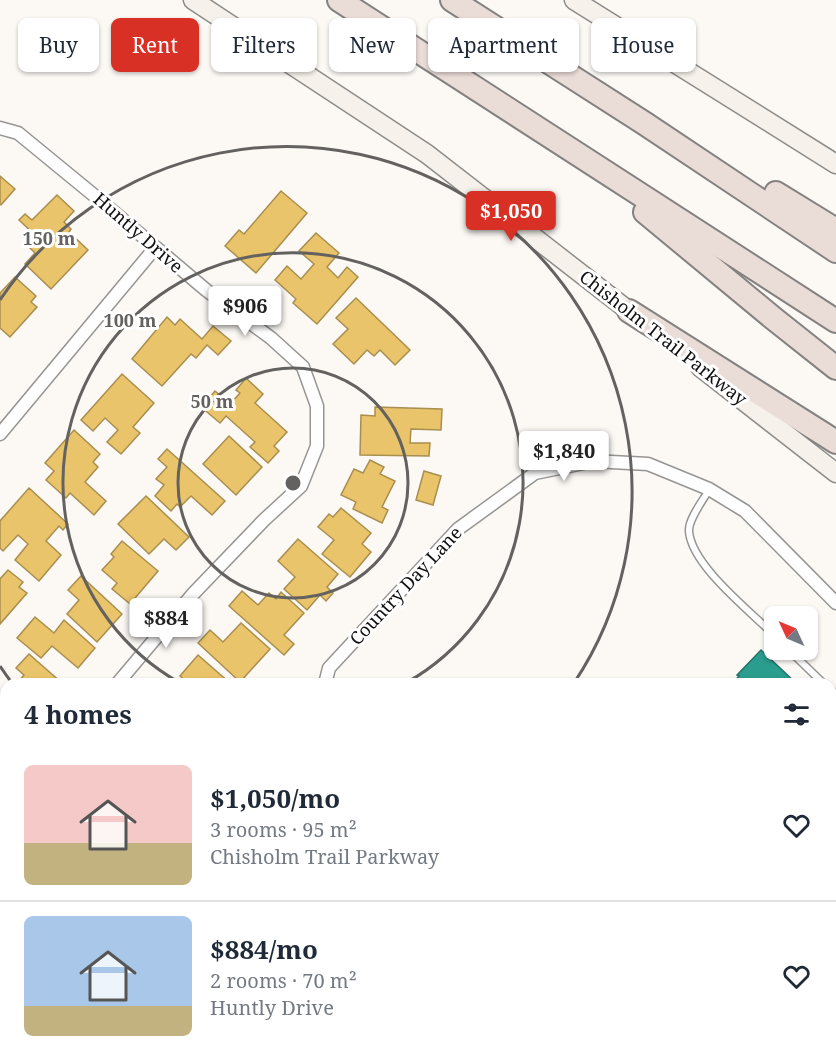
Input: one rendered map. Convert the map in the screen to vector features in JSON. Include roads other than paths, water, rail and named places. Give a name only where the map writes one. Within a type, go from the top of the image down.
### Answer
[{"type":"highway","points":[[339,0],[836,321]]},
{"type":"highway","points":[[452,0],[644,123],[836,251]]},
{"type":"highway","points":[[644,123],[764,186],[836,230]]},
{"type":"highway","points":[[563,145],[836,368]]},
{"type":"highway","points":[[628,311],[836,442]]},
{"type":"main road","name":"Chisholm Trail Parkway","points":[[194,0],[427,154],[836,473]]},
{"type":"main road","points":[[574,0],[836,164]]},
{"type":"street","name":"Huntly Drive","points":[[0,128],[18,133],[96,196],[154,248],[271,338],[303,366],[316,406],[317,446],[301,486],[264,520],[192,595],[122,678]]},
{"type":"street","points":[[0,434],[154,248]]},
{"type":"street","name":"Country Day Lane","points":[[326,678],[329,668],[458,529],[534,473],[593,460],[648,464],[709,489],[745,511],[836,603]]},
{"type":"lane","points":[[709,489],[697,509],[689,530],[694,552],[707,569],[764,625]]},
{"type":"lane","points":[[799,660],[818,678]]}]
